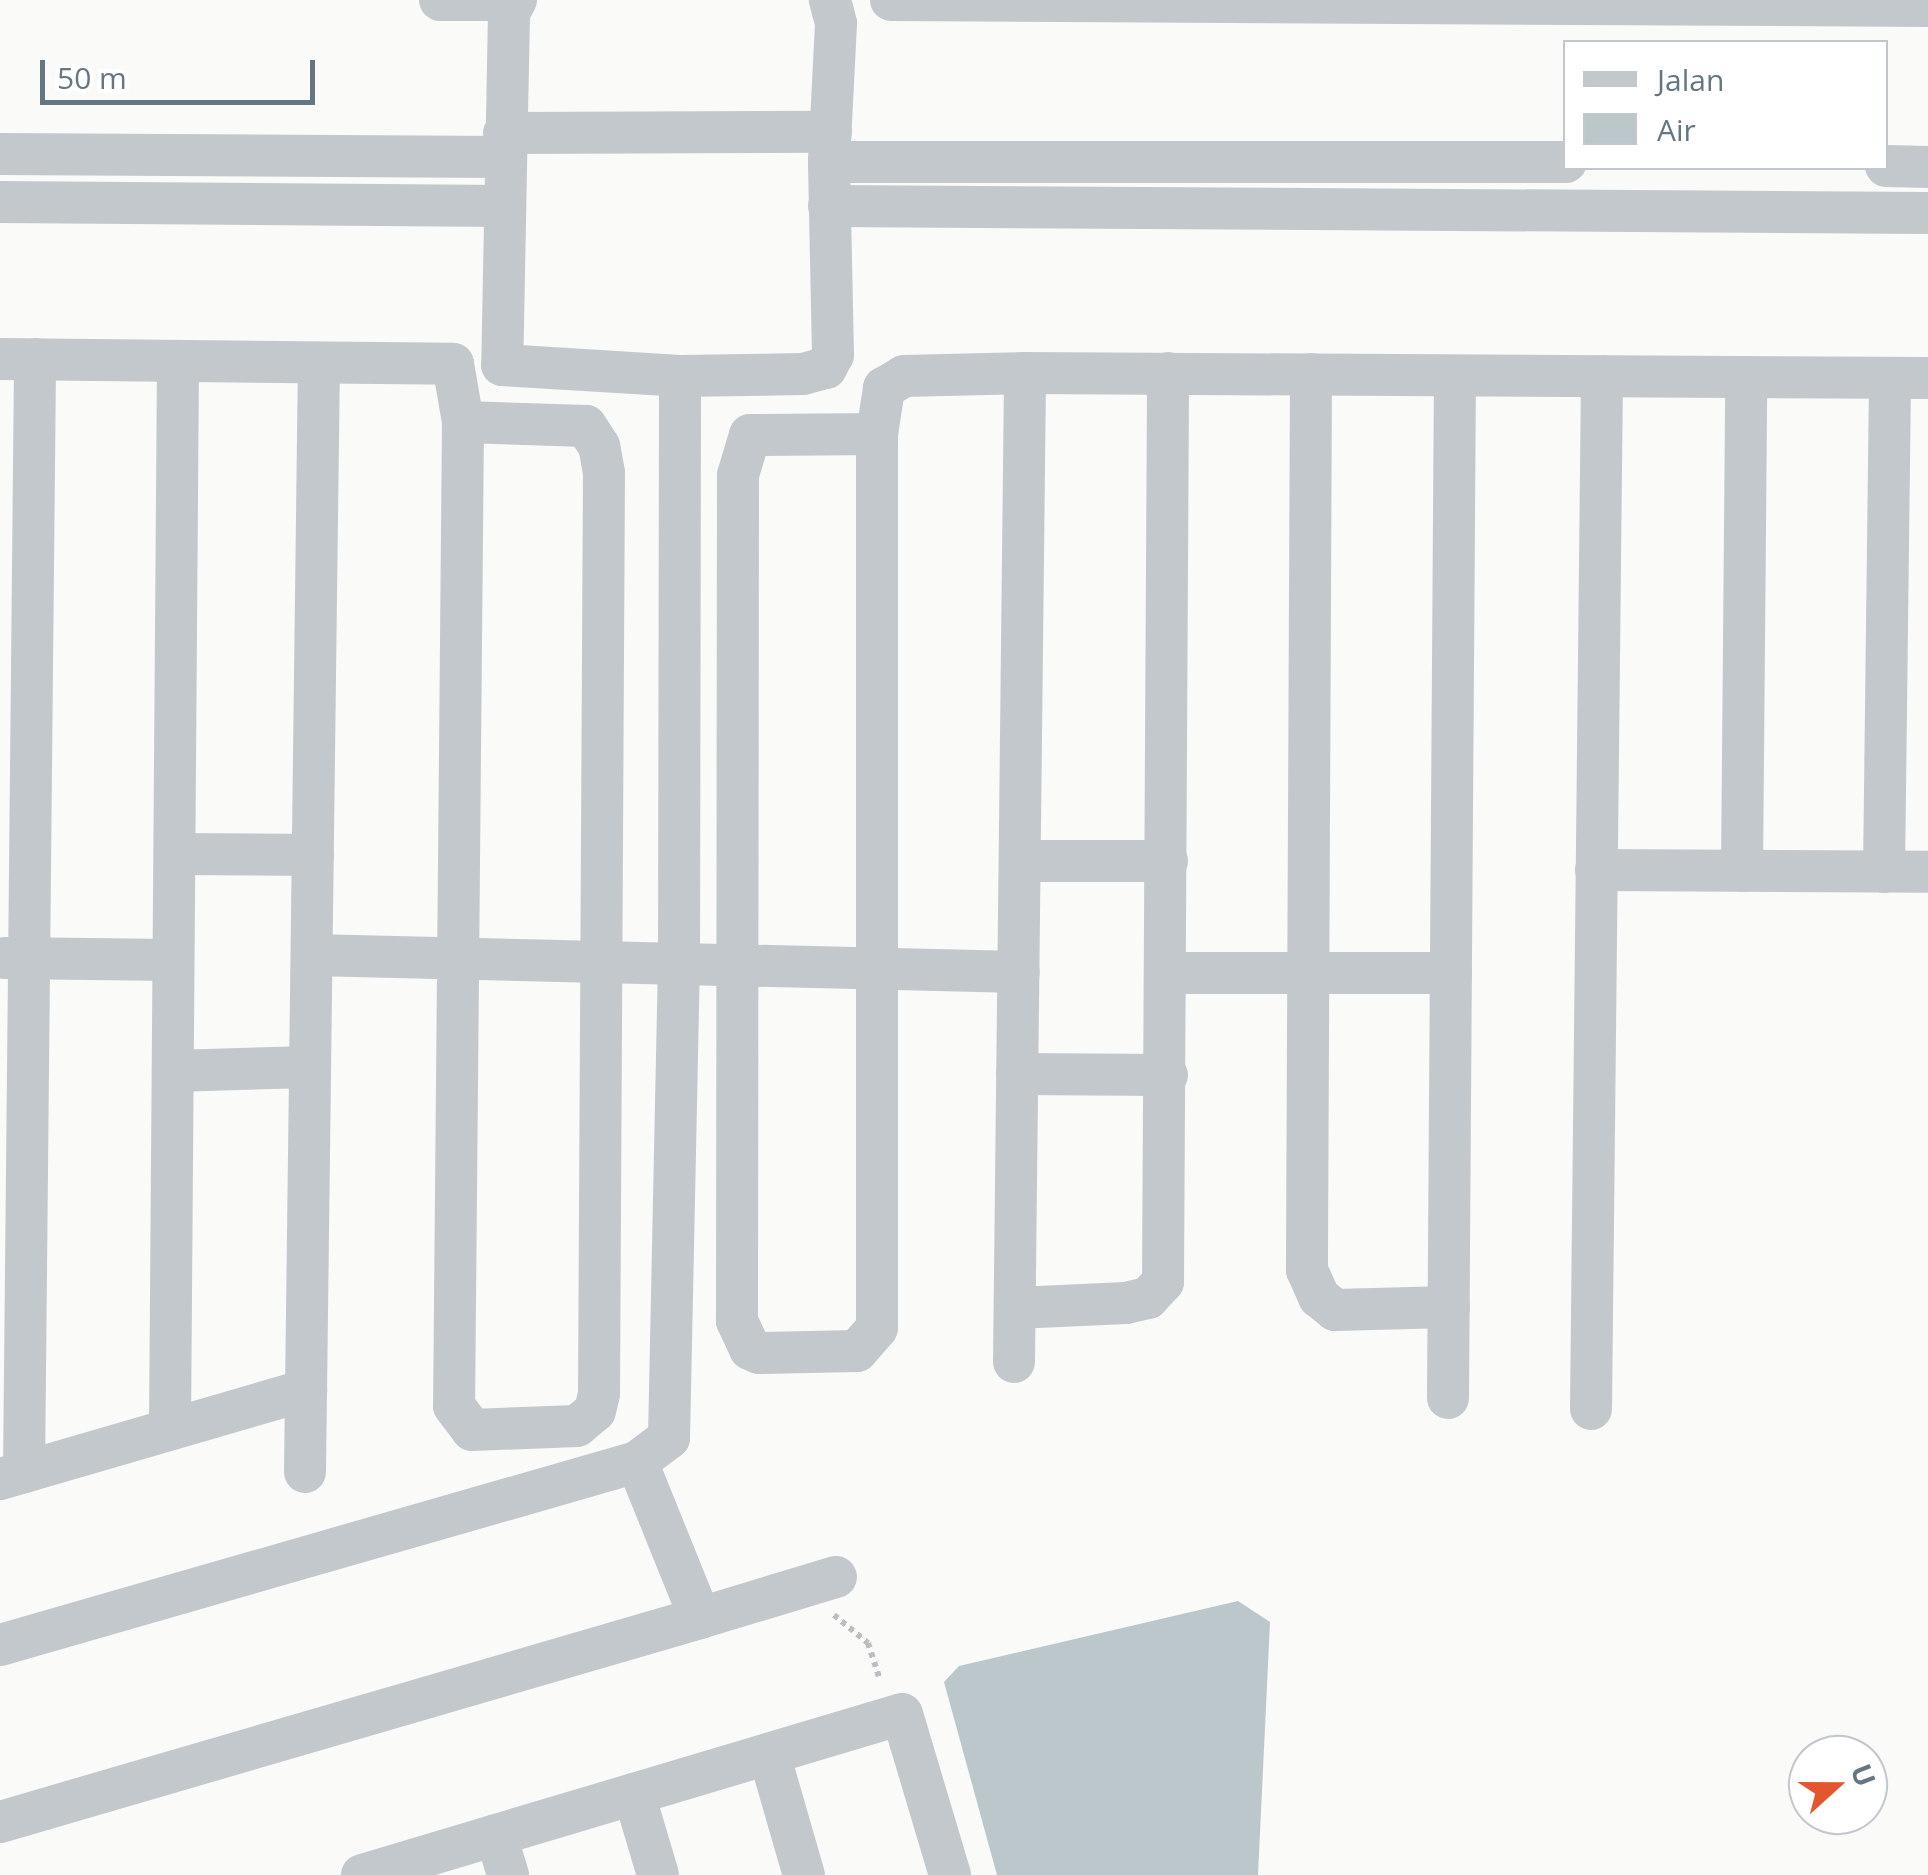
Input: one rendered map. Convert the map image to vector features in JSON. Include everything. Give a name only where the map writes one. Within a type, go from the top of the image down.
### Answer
[{"type":"street","points":[[440,0],[516,0],[509,14],[502,365],[680,376],[826,368],[833,355],[830,147],[836,23],[830,0]]},
{"type":"street","points":[[891,0],[1903,4]]},
{"type":"street","points":[[0,154],[504,145],[830,147],[1559,162],[1552,210]]},
{"type":"street","points":[[1888,166],[1928,167]]},
{"type":"street","points":[[0,202],[503,206]]},
{"type":"street","points":[[830,206],[1928,213]]},
{"type":"street","points":[[306,1390],[12,1475],[18,359],[453,364],[462,422],[454,1406],[472,1430],[576,1426],[598,1403],[600,446],[586,426],[574,423],[462,422]]},
{"type":"street","points":[[170,1429],[178,361]]},
{"type":"street","points":[[304,1472],[320,363]]},
{"type":"street","points":[[1014,1362],[1026,373]]},
{"type":"street","points":[[1015,1308],[1126,1302],[1161,1288],[1167,1074],[1168,373]]},
{"type":"street","points":[[877,434],[765,430],[742,445],[735,517],[738,1322],[750,1348],[804,1356],[858,1351],[877,1328],[877,434],[880,393],[904,376],[1168,373],[1909,378],[1884,872]]},
{"type":"street","points":[[1311,374],[1305,973],[1306,1239],[1312,1285],[1335,1310],[1448,1307]]},
{"type":"street","points":[[0,1645],[637,1462],[664,1446],[670,1428],[679,968],[680,376]]},
{"type":"street","points":[[1448,1398],[1456,376]]},
{"type":"street","points":[[1591,1410],[1602,376]]},
{"type":"street","points":[[1742,870],[1746,377]]},
{"type":"street","points":[[174,854],[313,854]]},
{"type":"street","points":[[1020,861],[1167,861]]},
{"type":"street","points":[[1596,870],[1928,872]]},
{"type":"street","points":[[312,955],[600,962],[679,968],[736,965],[1019,972]]},
{"type":"street","points":[[14,958],[173,960]]},
{"type":"street","points":[[1167,973],[1451,972]]},
{"type":"street","points":[[172,1070],[310,1067]]},
{"type":"street","points":[[1017,1074],[1167,1074]]},
{"type":"street","points":[[637,1462],[700,1618]]},
{"type":"street","points":[[0,1822],[817,1581]]},
{"type":"street","points":[[363,1875],[502,1855],[634,1794],[902,1714],[950,1875]]},
{"type":"street","points":[[770,1754],[804,1875]]},
{"type":"street","points":[[634,1794],[658,1875]]},
{"type":"path","points":[[817,1581],[868,1642],[885,1694],[865,1724]]},
{"type":"water","points":[[1238,1601],[1270,1622],[1258,1875],[997,1875],[944,1682],[959,1666]]}]
